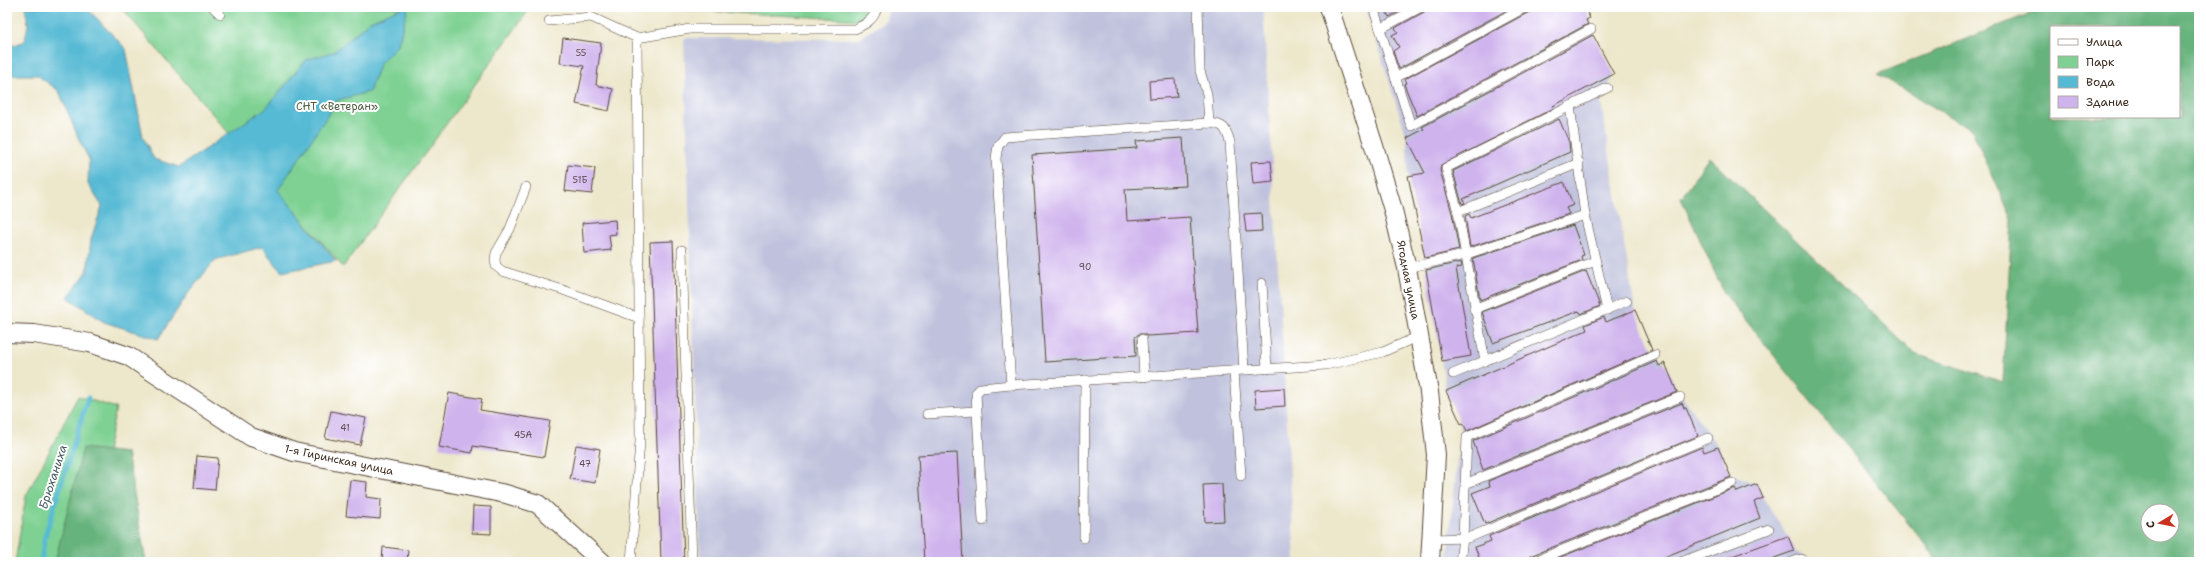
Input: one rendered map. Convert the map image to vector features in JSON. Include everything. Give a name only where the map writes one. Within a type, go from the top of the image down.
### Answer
[{"type":"street","name":"Ягодная улица","points":[[1329,7],[1376,153],[1393,210],[1407,268],[1429,392],[1436,455],[1430,562]]},
{"type":"street","name":"1-я Гиринская улица","points":[[7,333],[34,334],[90,343],[128,356],[251,437],[294,452],[506,494],[538,504],[602,562]]},
{"type":"lane","points":[[213,7],[220,14]]},
{"type":"lane","points":[[549,21],[591,17],[637,38],[690,28],[855,29],[868,23],[876,12],[877,7]]},
{"type":"lane","points":[[1198,7],[1200,71],[1207,94],[1209,122]]},
{"type":"lane","points":[[1373,7],[1410,126],[1591,29]]},
{"type":"lane","points":[[1380,29],[1421,7]]},
{"type":"lane","points":[[1396,78],[1526,7]]},
{"type":"lane","points":[[631,562],[640,441],[637,38]]},
{"type":"lane","points":[[1485,361],[1464,255],[1458,212],[1446,168],[1607,88]]},
{"type":"lane","points":[[1570,106],[1579,162],[1585,214],[1607,310]]},
{"type":"lane","points":[[1011,385],[996,158],[998,146],[1005,137],[1018,135],[1209,122],[1220,124],[1227,132],[1230,142],[1244,370]]},
{"type":"lane","points":[[1458,212],[1579,162]]},
{"type":"lane","points":[[526,187],[510,229],[496,253],[496,266],[502,271],[563,290],[639,318]]},
{"type":"lane","points":[[1407,268],[1464,255],[1585,214]]},
{"type":"lane","points":[[682,250],[692,562]]},
{"type":"lane","points":[[1474,309],[1595,261]]},
{"type":"lane","points":[[1262,283],[1267,369]]},
{"type":"lane","points":[[1453,374],[1627,301]]},
{"type":"lane","points":[[983,521],[976,411],[976,393],[981,388],[1326,365],[1383,352],[1419,336]]},
{"type":"lane","points":[[1142,339],[1144,377]]},
{"type":"lane","points":[[1460,562],[1463,538],[1467,437],[1655,355]]},
{"type":"lane","points":[[1234,371],[1241,476]]},
{"type":"lane","points":[[1084,538],[1085,380]]},
{"type":"lane","points":[[1465,484],[1680,397]]},
{"type":"lane","points":[[927,414],[976,411]]},
{"type":"lane","points":[[1432,539],[1468,538],[1708,438]]},
{"type":"lane","points":[[1532,562],[1732,483]]},
{"type":"lane","points":[[1681,562],[1769,529]]},
{"type":"shaded area","points":[[890,7],[1263,7],[1295,562],[700,562],[684,38],[858,39],[885,21]]},
{"type":"shaded area","points":[[1366,7],[1584,7],[1590,18],[1595,39],[1614,74],[1601,102],[1635,310],[1649,343],[1665,363],[1676,388],[1718,447],[1729,473],[1757,484],[1763,498],[1788,536],[1794,551],[1816,562],[1447,562],[1461,424],[1446,391],[1424,251],[1408,177],[1407,138]]},
{"type":"green space","name":"СНТ «Ветеран»","points":[[121,7],[531,7],[343,267]]},
{"type":"green space","points":[[635,7],[865,7],[862,20]]},
{"type":"green space","points":[[2046,7],[2199,7],[2199,562],[1939,562],[1724,293],[1681,198],[1709,157],[1915,354],[2003,382],[2012,219],[1972,130],[1878,74]]},
{"type":"green space","points":[[78,396],[116,408],[103,471],[76,562],[15,562],[26,496]]},
{"type":"green space","points":[[83,448],[127,453],[146,562],[55,562]]},
{"type":"water","points":[[25,7],[86,7],[126,49],[143,137],[154,159],[179,167],[266,108],[306,60],[335,51],[370,21],[403,7],[408,7],[398,45],[380,63],[369,92],[338,100],[278,190],[336,261],[282,272],[262,247],[215,260],[187,295],[158,339],[104,322],[68,297],[87,272],[91,239],[102,206],[88,184],[89,159],[80,142],[59,91],[37,75],[7,75],[7,48],[25,41],[28,24]]},
{"type":"building","points":[[1384,7],[1408,7],[1389,17]]},
{"type":"building","points":[[1427,7],[1513,7],[1399,69],[1393,51],[1399,47],[1392,35],[1398,32],[1395,28],[1424,12]]},
{"type":"building","points":[[1532,7],[1584,7],[1590,18],[1586,20],[1588,24],[1417,116],[1404,84],[1407,83],[1405,79],[1529,12]]},
{"type":"building","points":[[1593,35],[1614,74],[1553,106],[1554,108],[1441,165],[1440,170],[1452,213],[1459,250],[1425,258],[1408,176],[1425,173],[1407,138],[1424,129],[1422,127]]},
{"type":"building","points":[[563,38],[601,43],[596,85],[613,89],[609,111],[576,104],[584,66],[560,63]]},
{"type":"building","points":[[1175,79],[1177,97],[1150,99],[1149,81]]},
{"type":"building","points":[[1559,119],[1569,142],[1570,152],[1463,199],[1465,203],[1462,204],[1453,171]]},
{"type":"building","points":[[1183,138],[1186,186],[1125,189],[1127,221],[1190,217],[1198,333],[1147,336],[1144,334],[1139,334],[1135,337],[1136,356],[1045,362],[1032,155],[1137,148],[1136,141]]},
{"type":"building","points":[[1271,161],[1273,182],[1253,184],[1251,162]]},
{"type":"building","points":[[568,165],[595,168],[592,194],[565,191]]},
{"type":"building","points":[[1564,182],[1573,205],[1566,208],[1569,214],[1470,247],[1465,216],[1469,214],[1471,218]]},
{"type":"building","points":[[1261,213],[1262,231],[1246,232],[1244,214]]},
{"type":"building","points":[[615,220],[616,234],[609,235],[611,250],[584,253],[582,223]]},
{"type":"building","points":[[1573,225],[1584,255],[1581,256],[1582,260],[1480,300],[1473,258]]},
{"type":"building","points":[[673,241],[684,562],[661,562],[650,242]]},
{"type":"building","points":[[1461,262],[1462,267],[1456,268],[1471,356],[1442,361],[1426,270]]},
{"type":"building","points":[[1586,271],[1600,306],[1581,314],[1579,311],[1493,343],[1482,312]]},
{"type":"building","points":[[1635,310],[1652,350],[1467,431],[1463,423],[1461,424],[1446,391],[1587,330],[1585,325],[1604,317],[1606,322]]},
{"type":"building","points":[[1657,361],[1659,366],[1665,363],[1677,392],[1483,470],[1473,441]]},
{"type":"building","points":[[1284,388],[1285,406],[1256,408],[1255,390]]},
{"type":"building","points":[[449,393],[482,399],[480,410],[550,421],[544,457],[473,446],[472,453],[439,447]]},
{"type":"building","points":[[1682,403],[1684,408],[1686,408],[1698,436],[1485,524],[1472,493],[1490,486],[1488,481]]},
{"type":"building","points":[[331,411],[366,418],[360,445],[325,438]]},
{"type":"building","points":[[576,445],[600,449],[595,483],[570,479]]},
{"type":"building","points":[[1702,447],[1704,452],[1718,447],[1731,477],[1530,556],[1526,562],[1481,562],[1475,547],[1491,541],[1489,536]]},
{"type":"building","points":[[957,453],[963,562],[924,562],[918,455]]},
{"type":"building","points":[[197,456],[218,458],[215,490],[194,488]]},
{"type":"building","points":[[350,480],[367,482],[366,497],[381,499],[380,519],[346,516]]},
{"type":"building","points":[[1222,484],[1224,521],[1205,522],[1203,485]]},
{"type":"building","points":[[1757,484],[1763,498],[1754,502],[1760,518],[1652,562],[1548,562],[1735,488],[1737,492]]},
{"type":"building","points":[[473,506],[491,507],[491,534],[472,533]]},
{"type":"building","points":[[1788,536],[1794,551],[1763,562],[1721,562],[1721,560]]},
{"type":"building","points":[[383,547],[408,550],[407,562],[382,562]]},
{"type":"waterway","name":"Брюханиха","points":[[41,562],[45,536],[88,398]]}]
